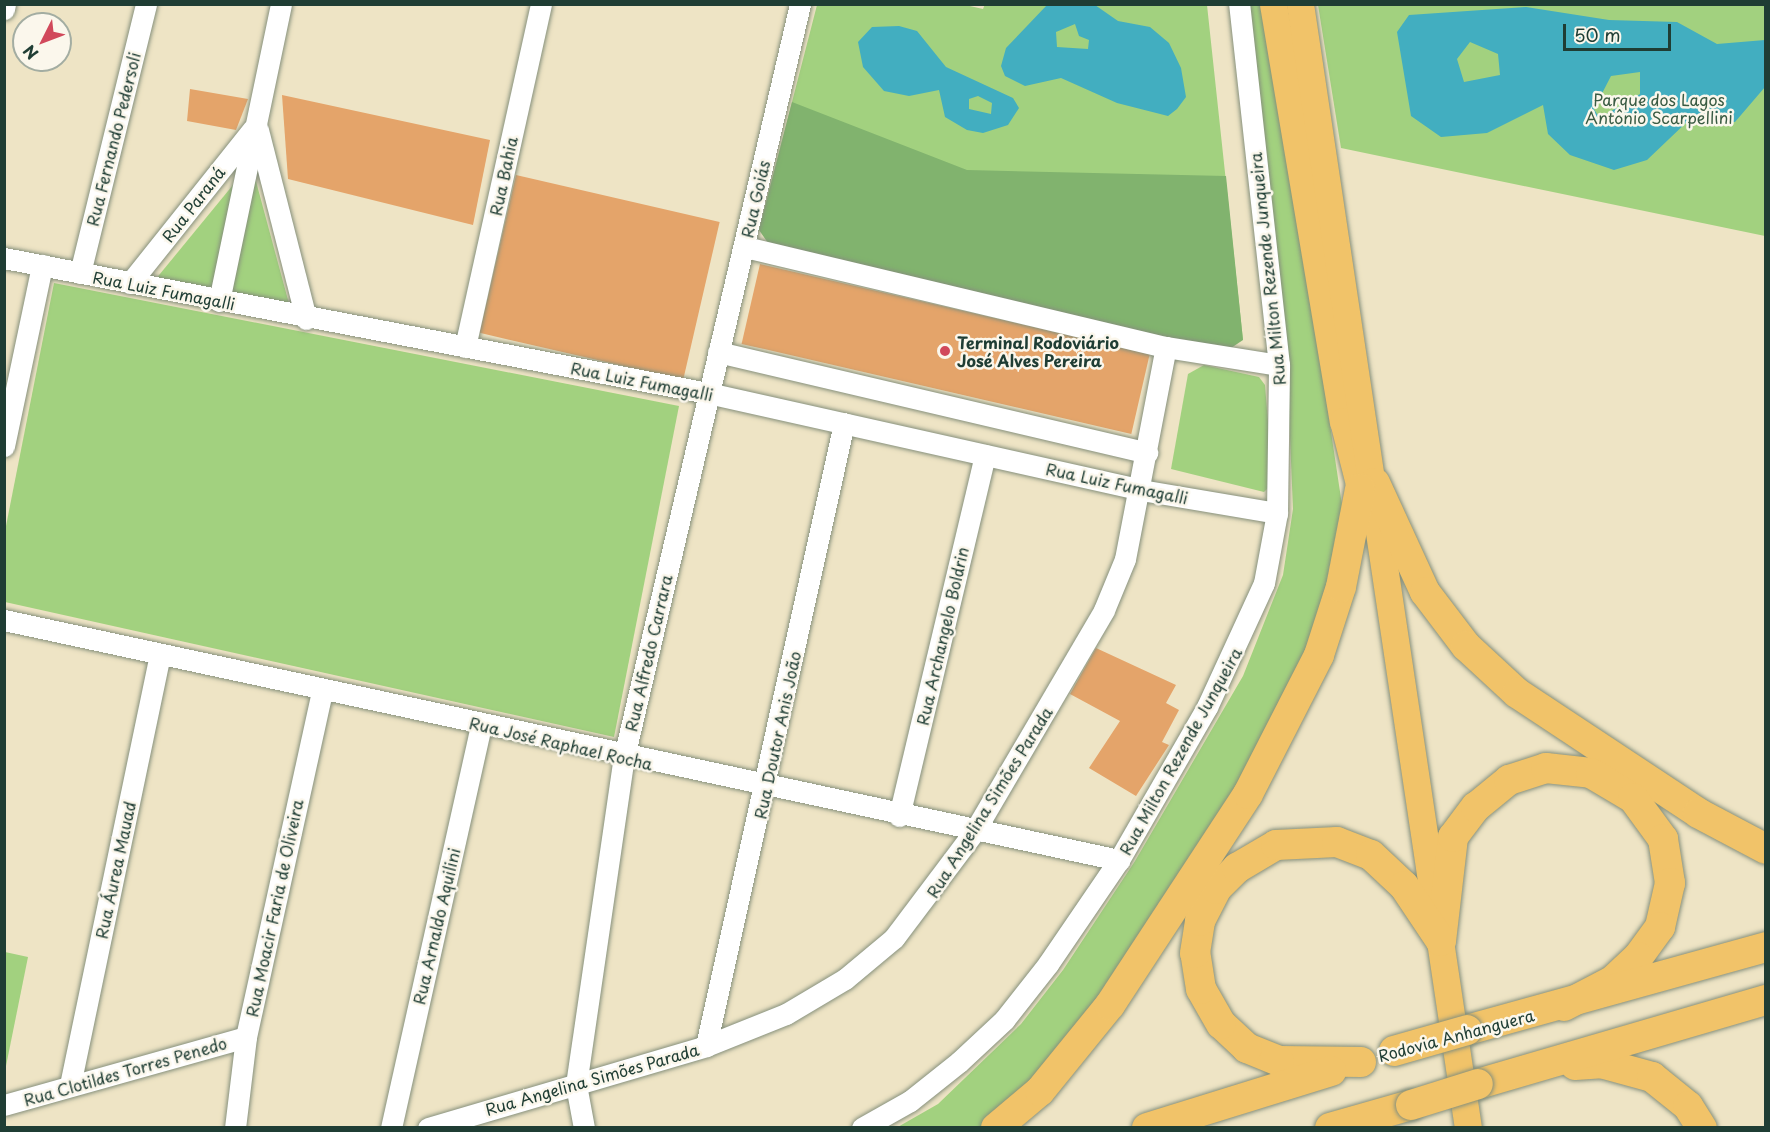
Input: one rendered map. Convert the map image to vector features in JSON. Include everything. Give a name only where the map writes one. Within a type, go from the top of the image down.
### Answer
[{"type":"highway","points":[[1367,486],[1425,592],[1466,646],[1517,693],[1698,813],[1766,849]]},
{"type":"highway","points":[[996,1128],[1040,1090],[1110,1005],[1248,794],[1319,655],[1341,587],[1367,486]]},
{"type":"highway","points":[[1441,941],[1453,837],[1476,807],[1509,780],[1546,768],[1591,773],[1633,798],[1662,839],[1670,883],[1660,927],[1638,957],[1612,981],[1564,1006]]},
{"type":"highway","points":[[1361,1062],[1279,1061],[1247,1048],[1221,1024],[1201,989],[1195,953],[1200,921],[1216,889],[1237,868],[1275,845],[1337,842],[1371,855],[1404,886],[1441,941]]},
{"type":"highway","name":"Rodovia Anhanguera","points":[[1147,1128],[1394,1051],[1564,1006],[1766,947]]},
{"type":"highway","points":[[1330,1128],[1766,1000]]},
{"type":"highway","points":[[1527,1069],[1601,1062],[1652,1077],[1688,1106],[1702,1128]]},
{"type":"main road","points":[[1273,4],[1342,421],[1367,486]]},
{"type":"main road","points":[[1300,4],[1367,486],[1383,572],[1468,1128]]},
{"type":"street","points":[[4,9],[5,4]]},
{"type":"street","name":"Rua Fernando Pedersoli","points":[[80,273],[146,4]]},
{"type":"street","name":"Rua Paraná","points":[[219,301],[281,4]]},
{"type":"street","name":"Rua Bahia","points":[[465,347],[541,4]]},
{"type":"street","name":"Rua Goiás","points":[[708,393],[800,4]]},
{"type":"street","name":"Rua Milton Rezende Junqueira","points":[[862,1128],[910,1101],[1004,1020],[1119,860],[1240,644],[1264,583],[1277,513],[1279,365],[1239,4]]},
{"type":"street","name":"Rua Paraná","points":[[130,283],[257,124]]},
{"type":"street","name":"Rua Paraná","points":[[257,124],[306,319]]},
{"type":"street","points":[[744,247],[1166,347],[1279,365]]},
{"type":"street","name":"Rua Luiz Fumagalli","points":[[4,258],[306,319],[708,393],[1141,490],[1277,513]]},
{"type":"street","points":[[4,446],[42,266]]},
{"type":"street","name":"Rua Angelina Simões Parada","points":[[428,1128],[706,1046],[786,1014],[872,958],[915,916],[974,832],[1104,610],[1125,559],[1141,490],[1166,347]]},
{"type":"street","points":[[718,352],[1147,453]]},
{"type":"street","name":"Rua Alfredo Carrara","points":[[584,1128],[576,1085],[624,757],[708,393]]},
{"type":"street","name":"Rua Doutor Anis João","points":[[706,1046],[766,788],[844,423]]},
{"type":"street","name":"Rua Archangelo Boldrin","points":[[899,816],[985,455]]},
{"type":"street","name":"Rua José Raphael Rocha","points":[[5,623],[160,654],[766,788],[1119,860]]},
{"type":"street","name":"Rua Áurea Mauad","points":[[70,1085],[160,654]]},
{"type":"street","name":"Rua Moacir Faria de Oliveira","points":[[235,1128],[246,1037],[322,690]]},
{"type":"street","name":"Rua Arnaldo Aquilini","points":[[391,1128],[481,725]]},
{"type":"street","name":"Rua Clotildes Torres Penedo","points":[[4,1105],[246,1037]]},
{"type":"green space","points":[[961,4],[983,9],[985,4],[1207,5],[1243,340],[759,230],[817,5]]},
{"type":"green space","points":[[1247,5],[1267,5],[1342,505],[1341,554],[1312,650],[1261,760],[1106,1001],[987,1127],[896,1128],[938,1104],[1021,1024],[1063,970],[1135,861],[1243,676],[1283,575],[1293,509],[1287,366]]},
{"type":"green space","name":"Parque dos Lagos Antônio Scarpellini","points":[[1318,5],[1765,5],[1765,236],[1341,148]]},
{"type":"green space","points":[[792,102],[967,170],[1226,176],[1243,340],[1225,352],[770,246],[759,230]]},
{"type":"green space","points":[[251,163],[291,311],[155,280]]},
{"type":"green space","points":[[54,283],[679,406],[614,737],[5,602],[5,531]]},
{"type":"green space","points":[[1204,365],[1259,377],[1265,385],[1273,483],[1264,492],[1171,469],[1188,374]]},
{"type":"green space","points":[[5,952],[28,957],[6,1066],[4,1066]]},
{"type":"water","points":[[1047,5],[1095,5],[1118,21],[1150,27],[1169,43],[1181,68],[1186,97],[1168,116],[1117,103],[1061,78],[1025,86],[1005,76],[1001,66],[1006,48]],"holes":[[[1075,24],[1079,36],[1089,40],[1088,49],[1057,47],[1056,32]]]},
{"type":"water","points":[[1526,7],[1609,20],[1677,22],[1717,44],[1765,40],[1765,87],[1735,122],[1690,119],[1647,160],[1614,170],[1570,155],[1548,134],[1543,105],[1487,133],[1441,137],[1411,116],[1397,32],[1409,15]],"holes":[[[1470,42],[1498,54],[1500,75],[1464,82],[1457,59]],[[1640,72],[1640,94],[1603,116],[1597,114],[1594,109],[1611,76]]]},
{"type":"water","points":[[899,26],[917,31],[946,67],[1013,98],[1019,108],[1008,125],[983,133],[967,130],[945,117],[939,90],[909,96],[884,91],[863,67],[858,42],[872,27]],"holes":[[[978,96],[992,103],[991,114],[969,109],[969,99]]]},
{"type":"building","points":[[190,89],[248,99],[236,130],[187,121]]},
{"type":"building","points":[[282,95],[490,140],[473,225],[288,179]]},
{"type":"building","points":[[516,175],[720,222],[683,380],[480,333]]},
{"type":"building","name":"Terminal Rodoviário José Alves Pereira","points":[[760,264],[1150,354],[1131,434],[742,344]]},
{"type":"building","points":[[1096,648],[1176,685],[1166,703],[1179,710],[1162,742],[1169,745],[1136,796],[1089,768],[1120,721],[1070,694]]},
{"type":"place","name":"Terminal Rodoviário José Alves Pereira","points":[[945,351]]}]
